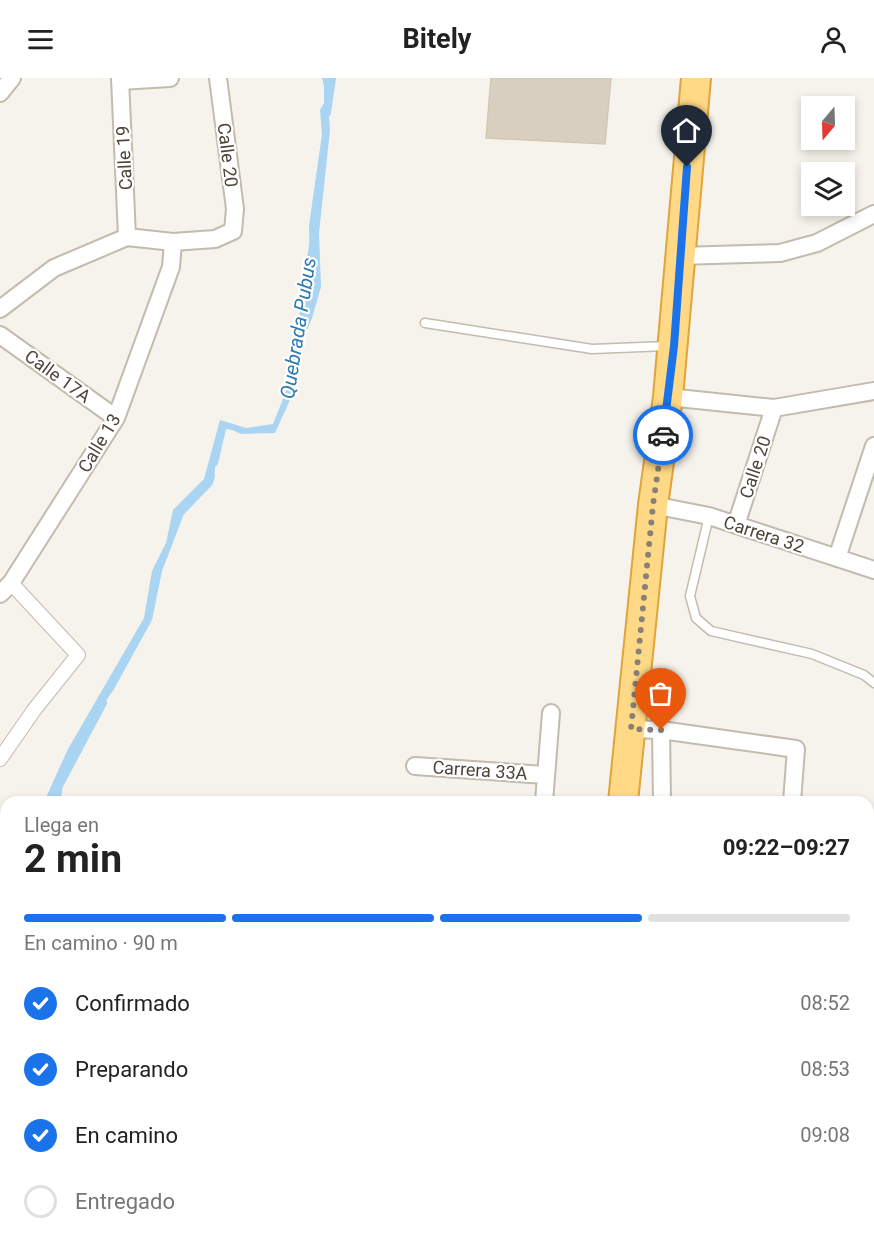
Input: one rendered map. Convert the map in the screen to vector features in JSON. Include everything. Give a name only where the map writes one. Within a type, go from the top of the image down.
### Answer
[{"type":"highway","points":[[624,796],[653,505],[674,346],[679,256],[696,78]]},
{"type":"street","points":[[0,93],[12,78]]},
{"type":"street","points":[[120,79],[170,78]]},
{"type":"street","name":"Calle 20","points":[[173,242],[215,239],[233,231],[235,209],[218,78]]},
{"type":"street","name":"Calle 19","points":[[120,79],[128,237]]},
{"type":"street","points":[[679,256],[780,253],[817,243],[874,214]]},
{"type":"street","points":[[0,309],[54,268],[128,237],[173,242]]},
{"type":"street","name":"Calle 13","points":[[4,583],[116,418],[171,267],[173,242]]},
{"type":"street","name":"Calle 17A","points":[[0,334],[116,418]]},
{"type":"street","points":[[668,397],[774,408],[874,391]]},
{"type":"street","name":"Calle 20","points":[[736,525],[774,408]]},
{"type":"street","points":[[837,558],[874,446]]},
{"type":"street","name":"Carrera 32","points":[[653,505],[709,516],[874,570]]},
{"type":"street","points":[[0,759],[34,710],[78,655],[4,583]]},
{"type":"street","points":[[544,796],[551,713]]},
{"type":"street","points":[[631,729],[661,730],[796,749],[792,796]]},
{"type":"street","points":[[661,730],[662,796]]},
{"type":"street","name":"Carrera 33A","points":[[415,765],[545,775]]},
{"type":"lane","points":[[425,322],[592,349],[674,346]]},
{"type":"lane","points":[[709,516],[690,596],[696,618],[711,631],[812,654],[864,675],[874,683]]},
{"type":"water","points":[[322,78],[330,78],[328,103],[330,130],[319,233],[321,287],[300,348],[290,400],[275,433],[241,434],[224,426],[217,450],[214,478],[187,506],[162,571],[152,620],[114,689],[93,720],[56,796],[47,796],[68,749],[144,618],[152,571],[166,543],[173,510],[204,479],[220,420],[246,428],[273,424],[291,379],[291,357],[303,322],[310,286],[309,226],[322,134],[320,110],[324,103]]},
{"type":"building","points":[[491,78],[611,78],[605,144],[486,138]]},
{"type":"waterway","name":"Quebrada Pubus","points":[[328,113],[333,78]]},
{"type":"waterway","name":"Quebrada Pubus","points":[[300,333],[312,245]]},
{"type":"waterway","name":"Quebrada Pubus","points":[[215,463],[224,425],[232,427]]},
{"type":"waterway","name":"Quebrada Pubus","points":[[182,512],[210,483],[212,476]]},
{"type":"waterway","name":"Quebrada Pubus","points":[[58,796],[60,786],[104,703]]},
{"type":"way so far","points":[[661,730],[631,729],[653,505],[663,435]]},
{"type":"route","points":[[663,435],[674,346],[687,167]]}]
